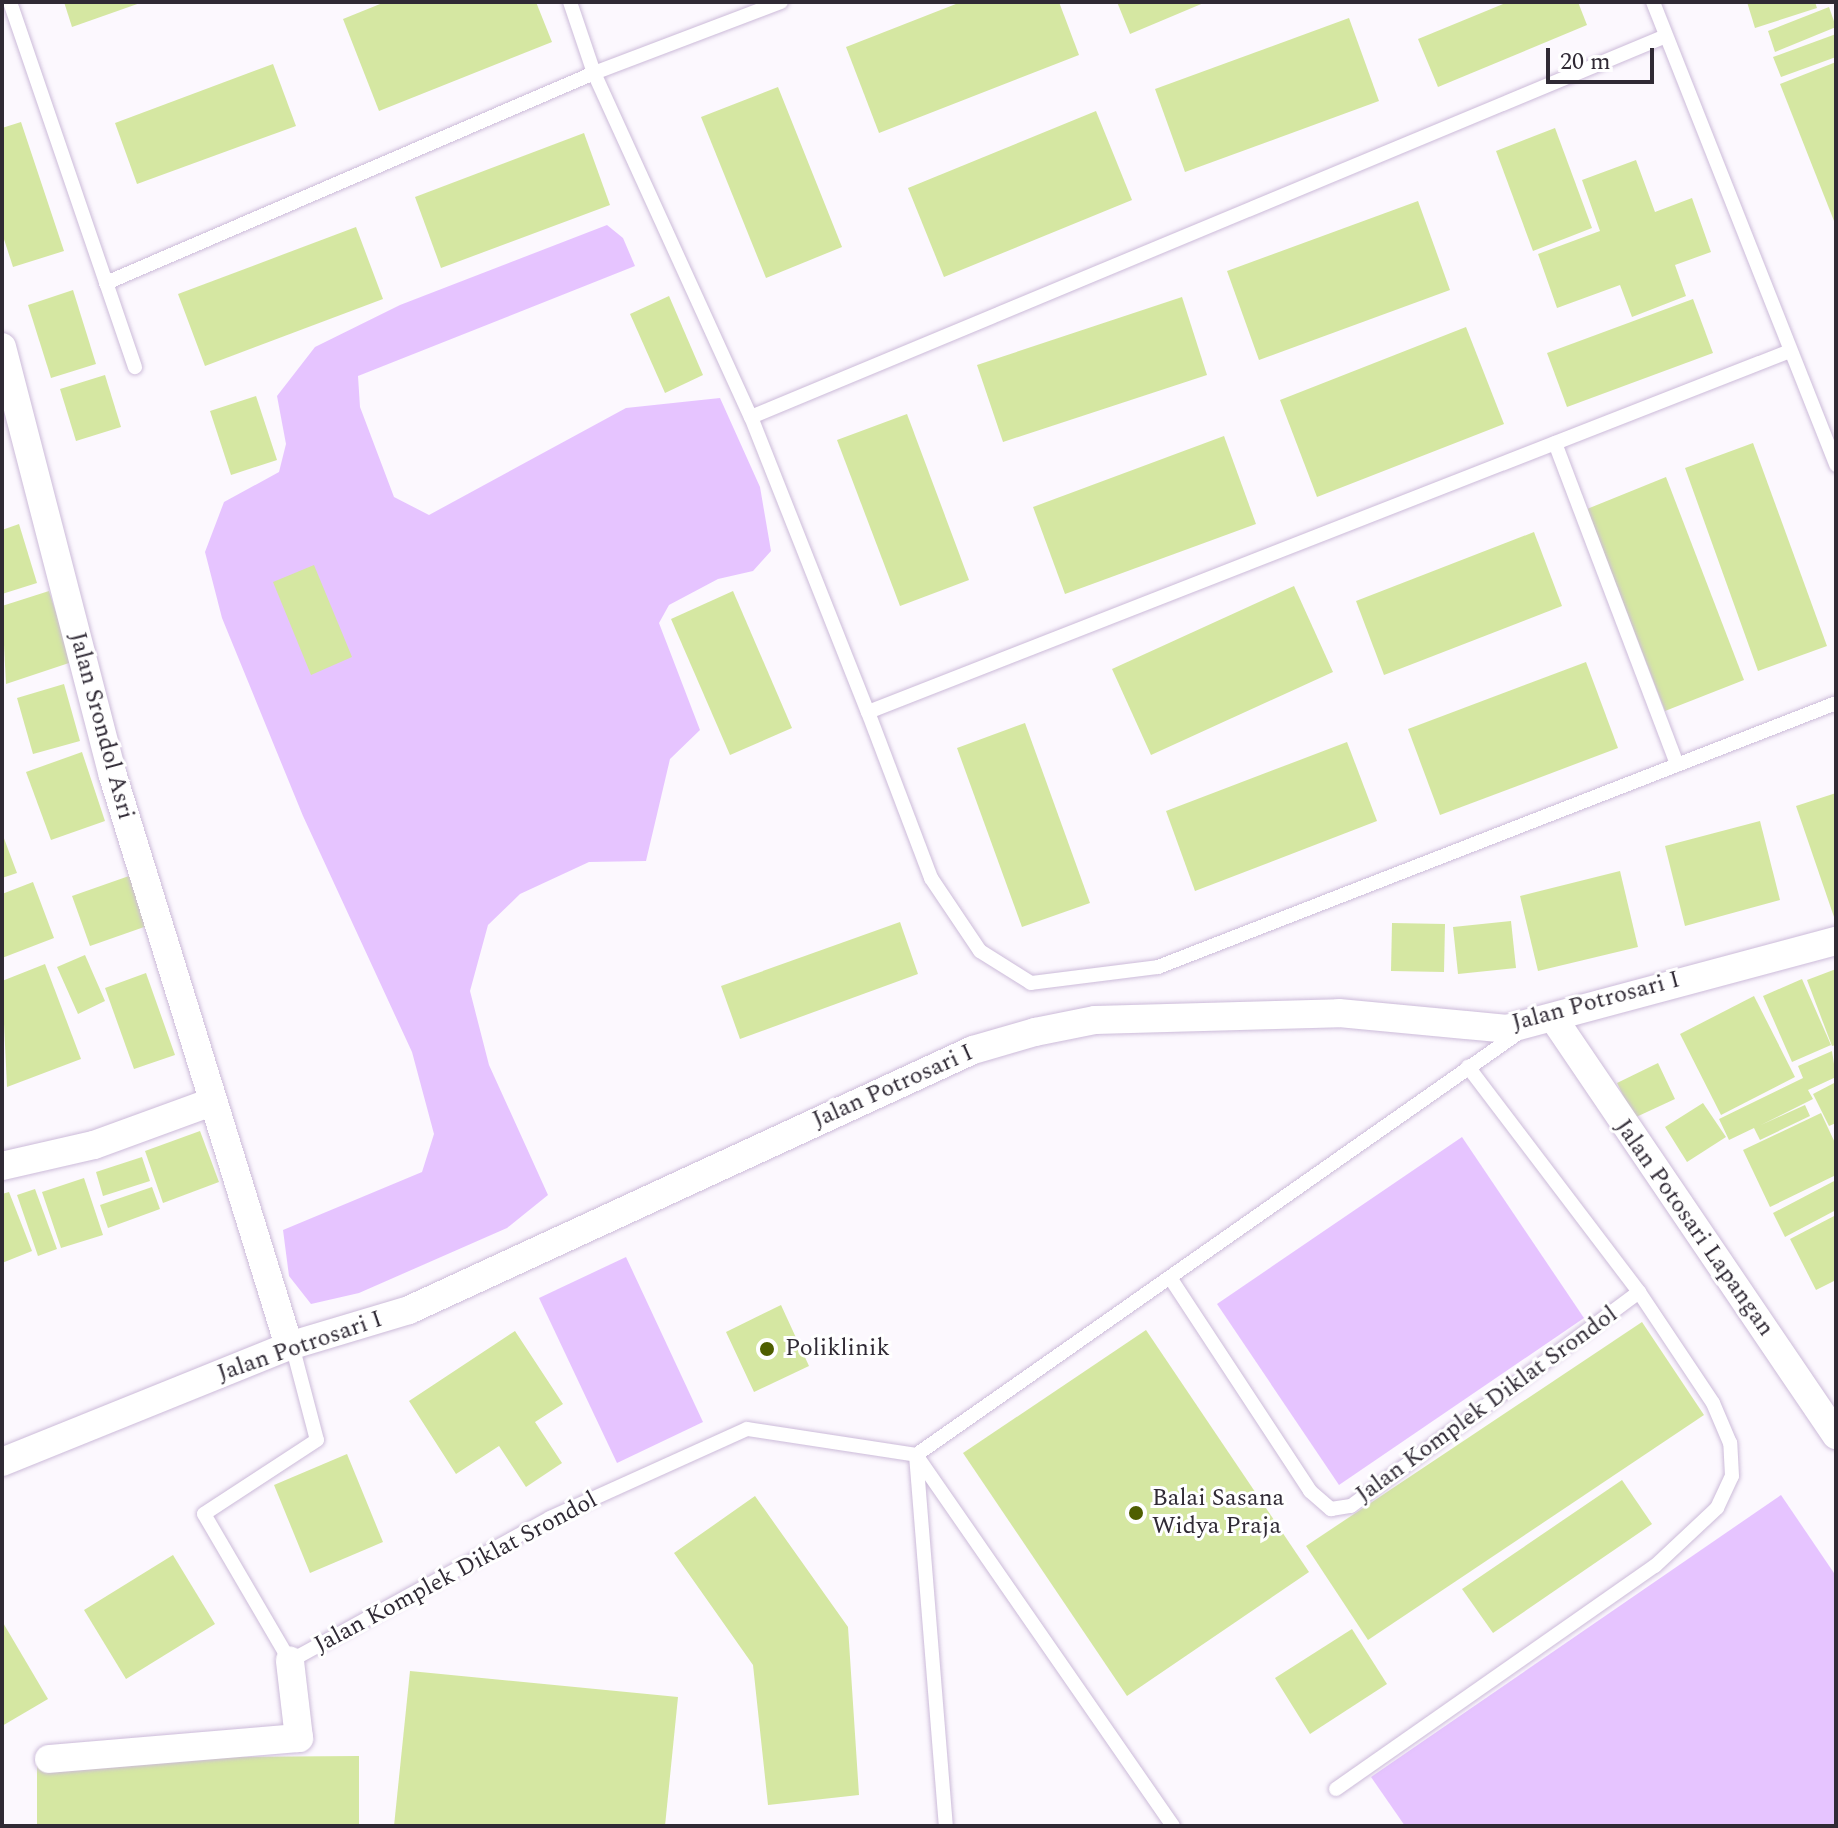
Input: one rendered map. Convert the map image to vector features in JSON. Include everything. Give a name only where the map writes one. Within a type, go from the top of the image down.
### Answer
[{"type":"street","name":"Jalan Srondol Asri","points":[[2,347],[113,776],[209,1103],[290,1346]]},
{"type":"street","name":"Jalan Potrosari I","points":[[2,1462],[290,1346],[409,1310],[973,1050],[1035,1032],[1095,1020],[1339,1013],[1507,1029],[1542,1022],[1640,989],[1836,941]]},
{"type":"street","name":"Jalan Potosari Lapangan","points":[[1542,1022],[1836,1435]]},
{"type":"street","points":[[2,1166],[94,1145],[209,1103]]},
{"type":"street","points":[[49,1759],[299,1738],[290,1661]]},
{"type":"lane","points":[[10,2],[135,367]]},
{"type":"lane","points":[[570,2],[594,73],[751,417],[931,878],[980,951],[1031,983],[1158,967],[1836,703]]},
{"type":"lane","points":[[106,283],[594,73],[781,2]]},
{"type":"lane","points":[[1653,2],[1836,465]]},
{"type":"lane","points":[[751,417],[1666,36]]},
{"type":"lane","points":[[868,712],[1790,351]]},
{"type":"lane","points":[[1555,443],[1677,765]]},
{"type":"lane","points":[[916,1455],[1171,1279],[1468,1067],[1542,1022]]},
{"type":"lane","name":"Jalan Komplek Diklat Srondol","points":[[1171,1279],[1310,1491],[1331,1509],[1351,1506],[1639,1292],[1468,1067]]},
{"type":"lane","points":[[1336,1789],[1655,1566],[1717,1508],[1732,1476],[1730,1443],[1713,1403],[1639,1292]]},
{"type":"lane","name":"Jalan Komplek Diklat Srondol","points":[[290,1346],[317,1440],[204,1514],[290,1661],[550,1518],[747,1429],[916,1455]]},
{"type":"lane","points":[[916,1455],[946,1826]]},
{"type":"lane","points":[[916,1455],[1173,1826]]},
{"type":"shaded area","points":[[607,225],[623,238],[635,266],[358,376],[360,407],[394,497],[429,515],[626,408],[720,398],[760,487],[771,551],[753,571],[718,579],[669,605],[659,623],[700,730],[670,759],[646,861],[589,862],[520,894],[488,925],[470,991],[489,1065],[548,1195],[507,1228],[359,1293],[311,1304],[289,1276],[283,1230],[422,1172],[434,1134],[412,1052],[303,816],[222,618],[205,552],[224,502],[279,472],[286,444],[277,396],[315,347],[400,305]]},
{"type":"shaded area","points":[[1462,1137],[1584,1318],[1339,1485],[1217,1304]]},
{"type":"shaded area","points":[[626,1257],[703,1422],[617,1463],[539,1298]]},
{"type":"shaded area","points":[[1781,1495],[1836,1576],[1836,1826],[1405,1826],[1371,1777]]},
{"type":"building","points":[[64,2],[143,2],[72,27]]},
{"type":"building","points":[[385,2],[536,2],[552,42],[379,111],[343,19]]},
{"type":"building","points":[[961,2],[1059,2],[1079,55],[879,133],[846,47]]},
{"type":"building","points":[[1117,2],[1206,2],[1130,34]]},
{"type":"building","points":[[1508,2],[1578,2],[1587,25],[1438,87],[1418,39]]},
{"type":"building","points":[[1747,2],[1815,2],[1817,8],[1755,28]]},
{"type":"building","points":[[1829,7],[1836,27],[1775,52],[1768,31]]},
{"type":"building","points":[[1349,18],[1379,101],[1185,172],[1155,89]]},
{"type":"building","points":[[1836,34],[1836,57],[1781,77],[1773,57]]},
{"type":"building","points":[[1836,62],[1836,226],[1780,84]]},
{"type":"building","points":[[273,64],[296,126],[137,184],[115,123]]},
{"type":"building","points":[[778,87],[842,247],[766,278],[701,117]]},
{"type":"building","points":[[1096,111],[1132,200],[944,277],[908,188]]},
{"type":"building","points":[[21,122],[64,251],[13,267],[2,233],[2,128]]},
{"type":"building","points":[[1555,128],[1592,228],[1533,251],[1496,151]]},
{"type":"building","points":[[584,133],[610,205],[441,268],[415,197]]},
{"type":"building","points":[[1636,160],[1655,212],[1692,198],[1711,252],[1675,265],[1686,296],[1632,317],[1620,285],[1557,308],[1538,254],[1600,231],[1582,180]]},
{"type":"building","points":[[1418,201],[1450,290],[1259,360],[1227,271]]},
{"type":"building","points":[[356,227],[383,299],[205,366],[178,294]]},
{"type":"building","points":[[73,290],[96,364],[51,378],[28,305]]},
{"type":"building","points":[[669,296],[703,375],[665,393],[630,314]]},
{"type":"building","points":[[1182,297],[1207,375],[1003,442],[977,365]]},
{"type":"building","points":[[1693,299],[1713,353],[1567,407],[1547,353]]},
{"type":"building","points":[[1466,327],[1504,424],[1317,497],[1280,400]]},
{"type":"building","points":[[105,375],[121,427],[76,441],[60,389]]},
{"type":"building","points":[[256,396],[277,460],[231,475],[210,411]]},
{"type":"building","points":[[907,414],[969,580],[900,606],[837,440]]},
{"type":"building","points":[[1224,436],[1256,524],[1065,594],[1033,507]]},
{"type":"building","points":[[1753,443],[1827,646],[1758,671],[1685,468]]},
{"type":"building","points":[[1666,477],[1744,680],[1665,711],[1587,509]]},
{"type":"building","points":[[19,524],[37,583],[2,594],[2,530]]},
{"type":"building","points":[[1534,532],[1562,606],[1384,675],[1356,601]]},
{"type":"building","points":[[314,565],[352,657],[311,675],[273,582]]},
{"type":"building","points":[[1294,586],[1333,672],[1151,755],[1112,669]]},
{"type":"building","points":[[49,591],[72,662],[6,684],[2,606]]},
{"type":"building","points":[[733,591],[792,728],[730,755],[671,619]]},
{"type":"building","points":[[1586,662],[1618,748],[1440,815],[1408,729]]},
{"type":"building","points":[[64,684],[80,741],[33,754],[17,698]]},
{"type":"building","points":[[1025,723],[1090,903],[1022,927],[957,748]]},
{"type":"building","points":[[1347,742],[1377,821],[1195,891],[1166,811]]},
{"type":"building","points":[[82,752],[105,821],[51,840],[26,772]]},
{"type":"building","points":[[1836,793],[1836,916],[1834,917],[1796,806]]},
{"type":"building","points":[[1760,821],[1780,900],[1685,926],[1665,846]]},
{"type":"building","points":[[2,833],[17,873],[2,878]]},
{"type":"building","points":[[1620,871],[1638,947],[1538,971],[1520,896]]},
{"type":"building","points":[[129,876],[147,926],[90,946],[72,896]]},
{"type":"building","points":[[33,882],[54,938],[2,958],[2,894]]},
{"type":"building","points":[[1511,921],[1516,968],[1458,974],[1453,927]]},
{"type":"building","points":[[900,922],[918,974],[740,1039],[721,986]]},
{"type":"building","points":[[1392,923],[1445,924],[1444,972],[1391,971]]},
{"type":"building","points":[[85,955],[105,1001],[78,1014],[57,967]]},
{"type":"building","points":[[45,964],[81,1059],[7,1087],[2,981]]},
{"type":"building","points":[[1836,969],[1836,1045],[1832,1046],[1807,980]]},
{"type":"building","points":[[146,973],[175,1055],[134,1069],[105,988]]},
{"type":"building","points":[[1802,979],[1831,1045],[1792,1062],[1763,996]]},
{"type":"building","points":[[1754,996],[1795,1077],[1721,1115],[1680,1034]]},
{"type":"building","points":[[1832,1051],[1836,1077],[1808,1090],[1813,1099],[1761,1125],[1805,1105],[1810,1116],[1760,1140],[1754,1128],[1729,1140],[1719,1119],[1803,1078],[1798,1066]]},
{"type":"building","points":[[1658,1063],[1675,1099],[1634,1118],[1617,1083]]},
{"type":"building","points":[[1836,1082],[1836,1123],[1829,1126],[1813,1094]]},
{"type":"building","points":[[1703,1103],[1726,1137],[1687,1162],[1665,1127]]},
{"type":"building","points":[[1821,1113],[1836,1145],[1836,1175],[1770,1207],[1743,1150]]},
{"type":"building","points":[[200,1131],[219,1182],[163,1203],[145,1151]]},
{"type":"building","points":[[142,1157],[150,1181],[103,1196],[96,1172]]},
{"type":"building","points":[[84,1178],[103,1235],[61,1248],[42,1192]]},
{"type":"building","points":[[1836,1180],[1836,1210],[1785,1237],[1773,1213]]},
{"type":"building","points":[[152,1187],[160,1209],[108,1228],[100,1205]]},
{"type":"building","points":[[35,1189],[57,1249],[38,1256],[17,1195]]},
{"type":"building","points":[[9,1192],[32,1251],[2,1263],[2,1194]]},
{"type":"building","points":[[1836,1215],[1836,1280],[1816,1290],[1790,1239]]},
{"type":"building","name":"Poliklinik","points":[[781,1305],[809,1366],[754,1392],[726,1332]]},
{"type":"building","points":[[1642,1322],[1704,1415],[1368,1640],[1306,1546]]},
{"type":"building","name":"Balai Sasana Widya Praja","points":[[1146,1330],[1309,1572],[1127,1696],[963,1453]]},
{"type":"building","points":[[515,1331],[563,1404],[535,1422],[562,1463],[526,1487],[499,1446],[456,1474],[409,1401]]},
{"type":"building","points":[[347,1454],[383,1542],[310,1573],[274,1485]]},
{"type":"building","points":[[1622,1480],[1652,1524],[1493,1633],[1462,1589]]},
{"type":"building","points":[[755,1496],[848,1627],[859,1795],[768,1805],[753,1665],[674,1553]]},
{"type":"building","points":[[173,1555],[215,1624],[126,1679],[84,1610]]},
{"type":"building","points":[[2,1621],[48,1699],[2,1726]]},
{"type":"building","points":[[1352,1629],[1387,1684],[1310,1734],[1275,1678]]},
{"type":"building","points":[[410,1671],[678,1697],[665,1826],[394,1826]]},
{"type":"building","points":[[359,1756],[359,1826],[37,1826],[37,1758]]},
{"type":"place","name":"Poliklinik","points":[[767,1349]]},
{"type":"place","name":"Balai Sasana Widya Praja","points":[[1136,1513]]}]
